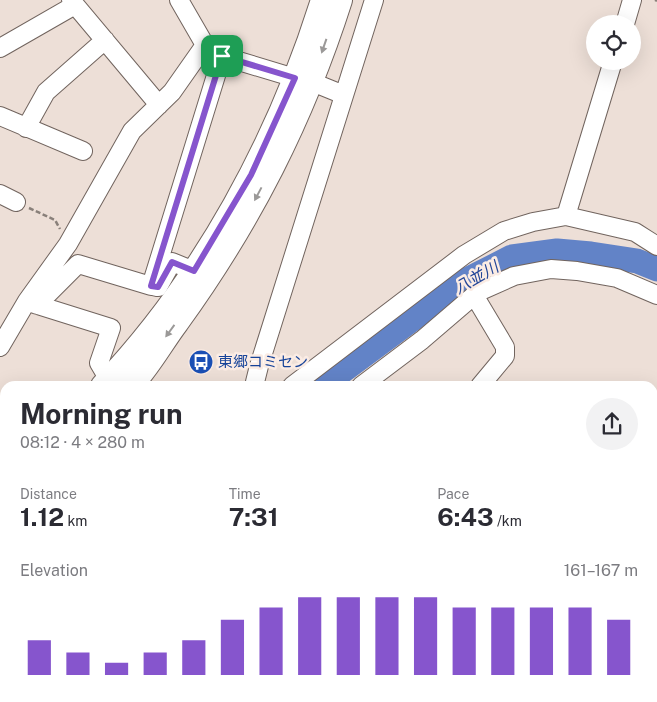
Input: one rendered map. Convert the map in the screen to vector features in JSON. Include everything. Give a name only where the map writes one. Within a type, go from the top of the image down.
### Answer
[{"type":"street","points":[[179,0],[205,45],[222,56],[303,80],[344,95]]},
{"type":"street","points":[[117,381],[212,273],[236,235],[286,142],[323,0]]},
{"type":"street","points":[[116,381],[194,271],[251,175],[303,80],[340,0]]},
{"type":"street","points":[[255,381],[374,0]]},
{"type":"street","points":[[628,15],[632,0]]},
{"type":"street","points":[[0,48],[73,2],[159,105]]},
{"type":"street","points":[[26,128],[46,92],[105,40]]},
{"type":"street","points":[[0,347],[32,303],[132,131],[172,92],[205,45]]},
{"type":"street","points":[[151,286],[222,56]]},
{"type":"street","points":[[566,216],[610,70]]},
{"type":"street","points":[[0,116],[83,151]]},
{"type":"street","points":[[0,194],[16,202]]},
{"type":"street","points":[[299,381],[464,255],[504,231],[533,222],[566,216],[635,232],[657,246]]},
{"type":"street","points":[[32,303],[78,264],[158,287],[172,262],[194,271]]},
{"type":"street","points":[[368,381],[422,340],[474,295],[496,282],[514,276],[551,269],[617,278],[657,295]]},
{"type":"street","points":[[474,295],[505,347],[505,356],[484,381]]},
{"type":"street","points":[[32,303],[111,328],[99,363],[112,381]]},
{"type":"path","points":[[16,202],[55,220],[68,244]]},
{"type":"waterway","name":"八並川","points":[[329,381],[461,283],[512,257],[557,251],[637,261],[657,269]]},
{"type":"place","name":"東郷コミセン","points":[[201,362]]},
{"type":"route","points":[[222,56],[295,78],[251,175],[194,271],[172,262],[158,287],[151,286],[186,171],[222,56]]}]
